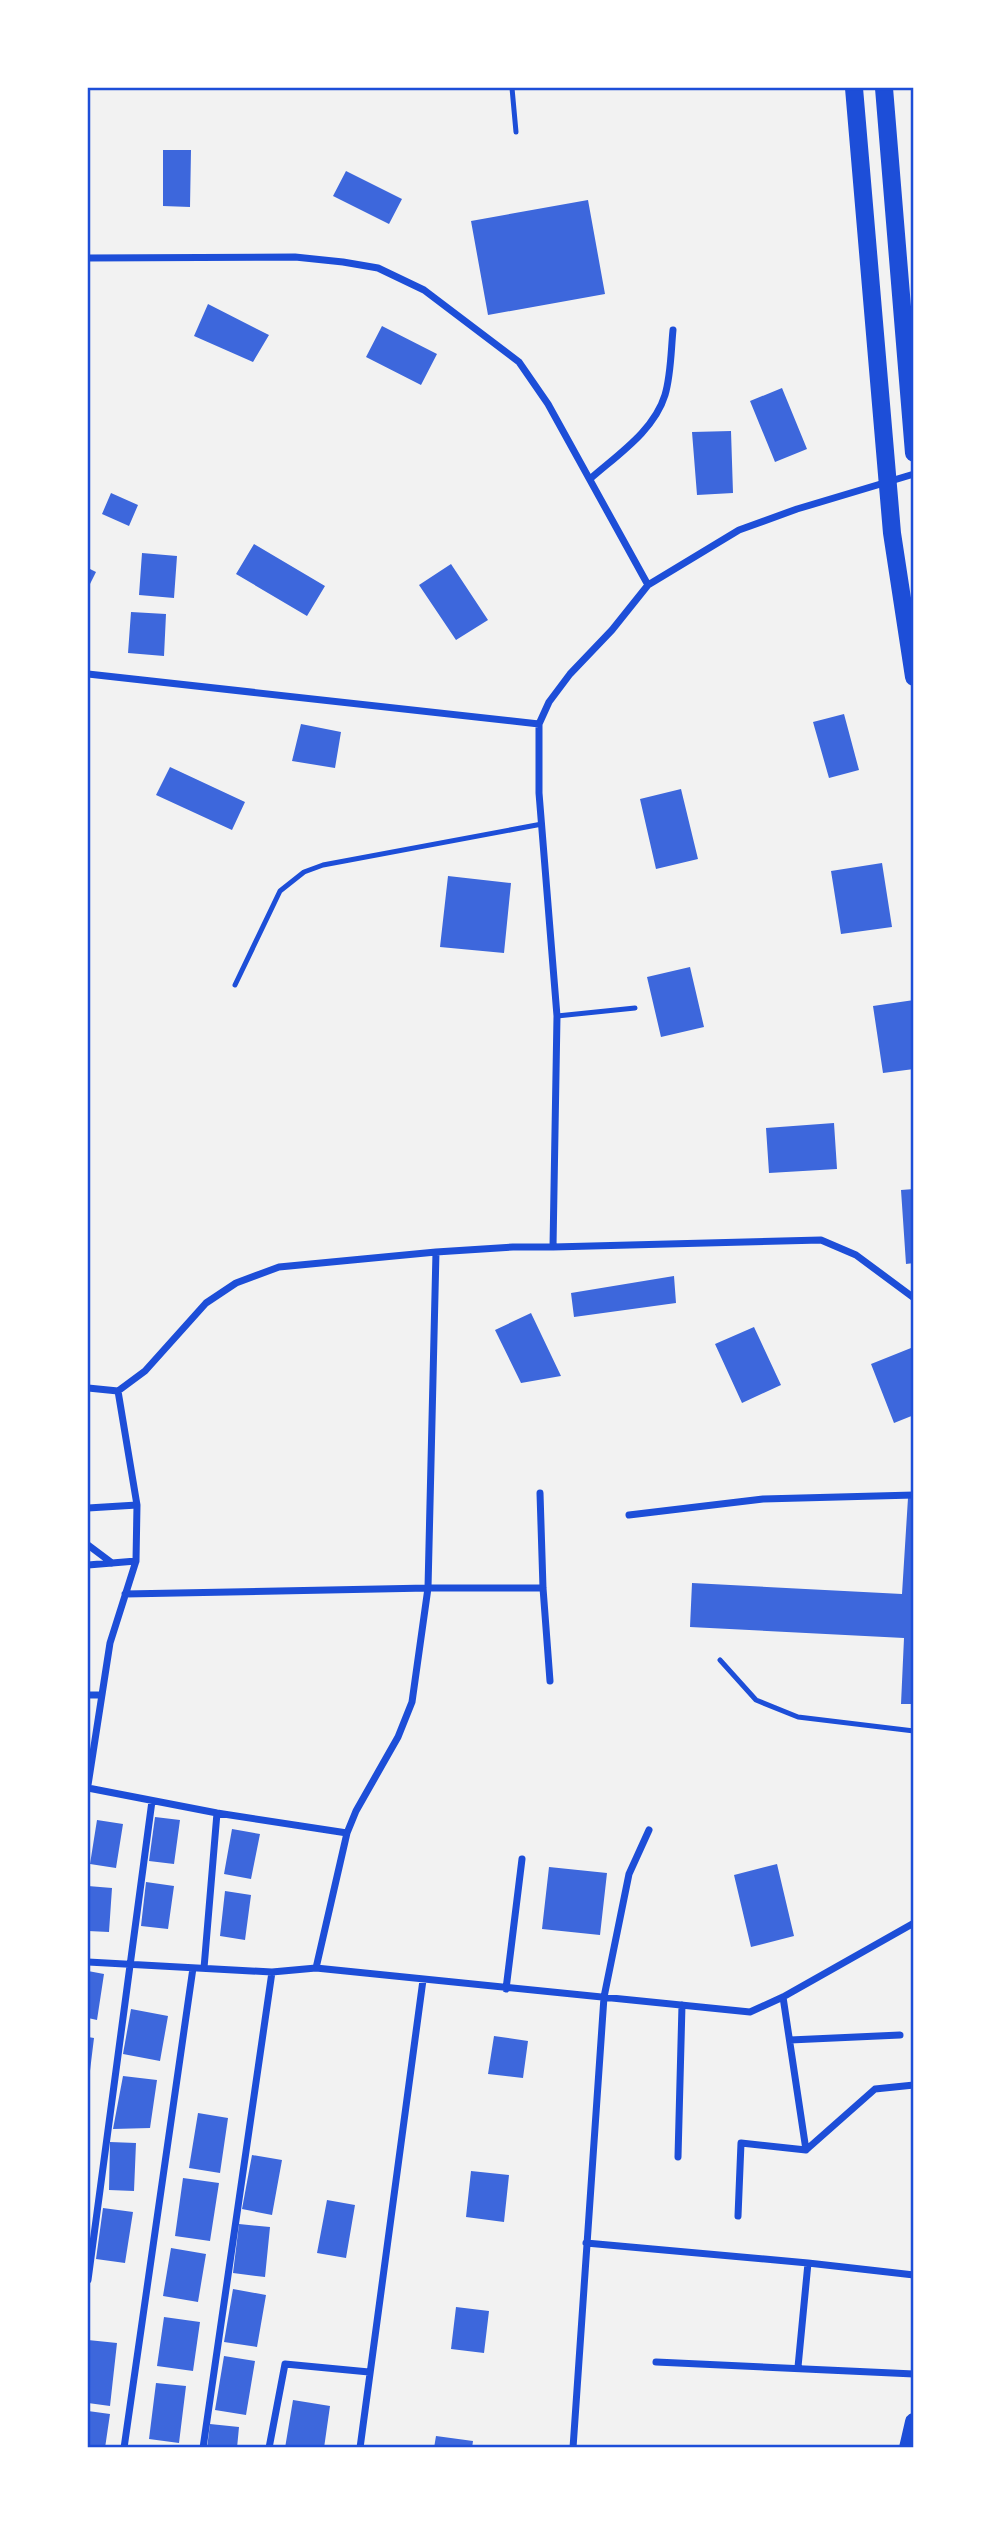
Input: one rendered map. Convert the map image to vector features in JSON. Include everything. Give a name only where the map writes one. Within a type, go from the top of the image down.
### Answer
[{"type":"main road","points":[[855,88],[892,533],[914,677]]},
{"type":"main road","points":[[884,88],[914,453]]},
{"type":"main road","points":[[908,2448],[914,2422]]},
{"type":"street","points":[[88,258],[295,257],[378,268],[424,290],[519,362],[548,404],[648,585]]},
{"type":"street","points":[[590,479],[641,433],[657,412],[666,393],[673,330]]},
{"type":"street","points":[[553,1247],[557,1016],[539,793],[539,724],[549,702],[648,585],[739,530],[797,509],[914,474]]},
{"type":"street","points":[[88,674],[539,724]]},
{"type":"street","points":[[88,1388],[118,1391],[145,1371],[206,1303],[236,1283],[279,1267],[513,1247],[821,1240],[856,1255],[914,1298]]},
{"type":"street","points":[[316,1968],[347,1833],[356,1811],[398,1737],[412,1702],[428,1588],[436,1252]]},
{"type":"street","points":[[118,1391],[137,1505],[136,1562],[110,1643],[88,1786],[217,1813],[347,1833]]},
{"type":"street","points":[[540,1493],[550,1681]]},
{"type":"street","points":[[629,1515],[763,1499],[914,1495]]},
{"type":"street","points":[[88,1508],[137,1505]]},
{"type":"street","points":[[88,1545],[113,1563]]},
{"type":"street","points":[[88,1565],[136,1562]]},
{"type":"street","points":[[125,1594],[543,1588]]},
{"type":"street","points":[[88,1695],[101,1695]]},
{"type":"street","points":[[88,2280],[152,1801]]},
{"type":"street","points":[[204,1968],[217,1813]]},
{"type":"street","points":[[573,2448],[604,1997],[629,1874],[649,1830]]},
{"type":"street","points":[[506,1989],[522,1859]]},
{"type":"street","points":[[88,1962],[272,1972],[316,1968],[750,2012],[783,1997],[914,1923]]},
{"type":"street","points":[[124,2448],[193,1968]]},
{"type":"street","points":[[203,2448],[272,1972]]},
{"type":"street","points":[[360,2448],[423,1980]]},
{"type":"street","points":[[783,1997],[806,2150]]},
{"type":"street","points":[[678,2157],[682,2005]]},
{"type":"street","points":[[790,2040],[900,2035]]},
{"type":"street","points":[[738,2216],[741,2143],[806,2150],[875,2089],[914,2085]]},
{"type":"street","points":[[586,2244],[914,2275]]},
{"type":"street","points":[[798,2367],[808,2263]]},
{"type":"street","points":[[656,2362],[914,2374]]},
{"type":"street","points":[[269,2448],[285,2364],[369,2372]]},
{"type":"lane","points":[[512,88],[516,132]]},
{"type":"lane","points":[[235,985],[280,891],[304,872],[324,865],[541,820]]},
{"type":"lane","points":[[557,1016],[635,1008]]},
{"type":"lane","points":[[720,1660],[756,1700],[798,1717],[914,1731]]},
{"type":"building","points":[[163,150],[191,150],[190,207],[163,206]]},
{"type":"building","points":[[346,171],[402,199],[389,224],[333,196]]},
{"type":"building","points":[[588,200],[605,294],[488,315],[471,221]]},
{"type":"building","points":[[208,304],[269,335],[253,362],[194,336]]},
{"type":"building","points":[[382,326],[437,354],[421,385],[366,357]]},
{"type":"building","points":[[782,388],[807,449],[775,462],[750,401]]},
{"type":"building","points":[[731,431],[733,493],[697,495],[692,432]]},
{"type":"building","points":[[111,493],[138,505],[129,526],[102,514]]},
{"type":"building","points":[[254,544],[325,586],[307,616],[236,574]]},
{"type":"building","points":[[142,553],[177,556],[174,598],[139,595]]},
{"type":"building","points":[[451,564],[488,620],[456,640],[419,585]]},
{"type":"building","points":[[88,568],[96,572],[88,588]]},
{"type":"building","points":[[131,612],[166,614],[164,656],[128,653]]},
{"type":"building","points":[[844,714],[859,770],[829,778],[813,722]]},
{"type":"building","points":[[301,724],[341,732],[335,768],[292,761]]},
{"type":"building","points":[[170,767],[245,802],[232,830],[156,795]]},
{"type":"building","points":[[681,789],[698,859],[656,869],[640,799]]},
{"type":"building","points":[[882,863],[892,927],[841,934],[831,871]]},
{"type":"building","points":[[448,876],[511,883],[504,953],[440,947]]},
{"type":"building","points":[[690,967],[704,1027],[661,1037],[647,977]]},
{"type":"building","points":[[914,1000],[914,1069],[883,1073],[873,1006]]},
{"type":"building","points":[[834,1123],[837,1169],[769,1173],[766,1128]]},
{"type":"building","points":[[914,1189],[914,1263],[906,1264],[901,1190]]},
{"type":"building","points":[[674,1276],[676,1303],[574,1317],[571,1293]]},
{"type":"building","points":[[531,1313],[561,1376],[521,1383],[495,1330]]},
{"type":"building","points":[[754,1327],[781,1385],[742,1403],[715,1344]]},
{"type":"building","points":[[911,1348],[914,1353],[914,1415],[894,1423],[871,1364]]},
{"type":"building","points":[[908,1498],[914,1498],[914,1704],[901,1704],[904,1638],[690,1627],[692,1583],[902,1594]]},
{"type":"building","points":[[155,1817],[180,1820],[174,1864],[149,1861]]},
{"type":"building","points":[[97,1820],[123,1824],[116,1868],[90,1864]]},
{"type":"building","points":[[232,1829],[260,1834],[251,1879],[224,1874]]},
{"type":"building","points":[[777,1864],[794,1936],[751,1947],[734,1875]]},
{"type":"building","points":[[549,1867],[607,1873],[600,1935],[542,1929]]},
{"type":"building","points":[[146,1882],[174,1886],[168,1929],[141,1926]]},
{"type":"building","points":[[88,1886],[112,1888],[109,1932],[88,1931]]},
{"type":"building","points":[[225,1891],[251,1895],[245,1940],[220,1936]]},
{"type":"building","points":[[88,1971],[104,1974],[97,2020],[88,2018]]},
{"type":"building","points":[[131,2009],[168,2016],[160,2061],[123,2054]]},
{"type":"building","points":[[494,2036],[528,2041],[523,2078],[488,2074]]},
{"type":"building","points":[[88,2037],[94,2038],[89,2079],[88,2079]]},
{"type":"building","points":[[123,2076],[157,2080],[150,2128],[113,2129]]},
{"type":"building","points":[[198,2113],[228,2118],[220,2173],[189,2168]]},
{"type":"building","points":[[110,2142],[136,2143],[134,2191],[109,2190]]},
{"type":"building","points":[[252,2155],[282,2160],[272,2215],[242,2209]]},
{"type":"building","points":[[471,2171],[509,2175],[504,2222],[466,2217]]},
{"type":"building","points":[[183,2178],[219,2183],[210,2241],[175,2236]]},
{"type":"building","points":[[327,2200],[355,2205],[346,2258],[317,2253]]},
{"type":"building","points":[[103,2208],[133,2212],[125,2263],[96,2259]]},
{"type":"building","points":[[239,2224],[270,2227],[265,2277],[233,2273]]},
{"type":"building","points":[[171,2248],[206,2254],[198,2302],[163,2296]]},
{"type":"building","points":[[233,2289],[266,2295],[257,2347],[224,2342]]},
{"type":"building","points":[[456,2307],[489,2311],[484,2353],[451,2349]]},
{"type":"building","points":[[164,2317],[200,2322],[193,2371],[157,2366]]},
{"type":"building","points":[[88,2340],[117,2343],[110,2406],[88,2403]]},
{"type":"building","points":[[224,2356],[255,2361],[246,2415],[215,2410]]},
{"type":"building","points":[[156,2383],[186,2386],[179,2443],[149,2439]]},
{"type":"building","points":[[293,2400],[330,2406],[324,2448],[285,2448]]},
{"type":"building","points":[[88,2411],[110,2414],[105,2448],[88,2448]]},
{"type":"building","points":[[210,2424],[239,2427],[237,2448],[207,2448]]},
{"type":"building","points":[[436,2436],[473,2441],[472,2448],[434,2448]]}]
